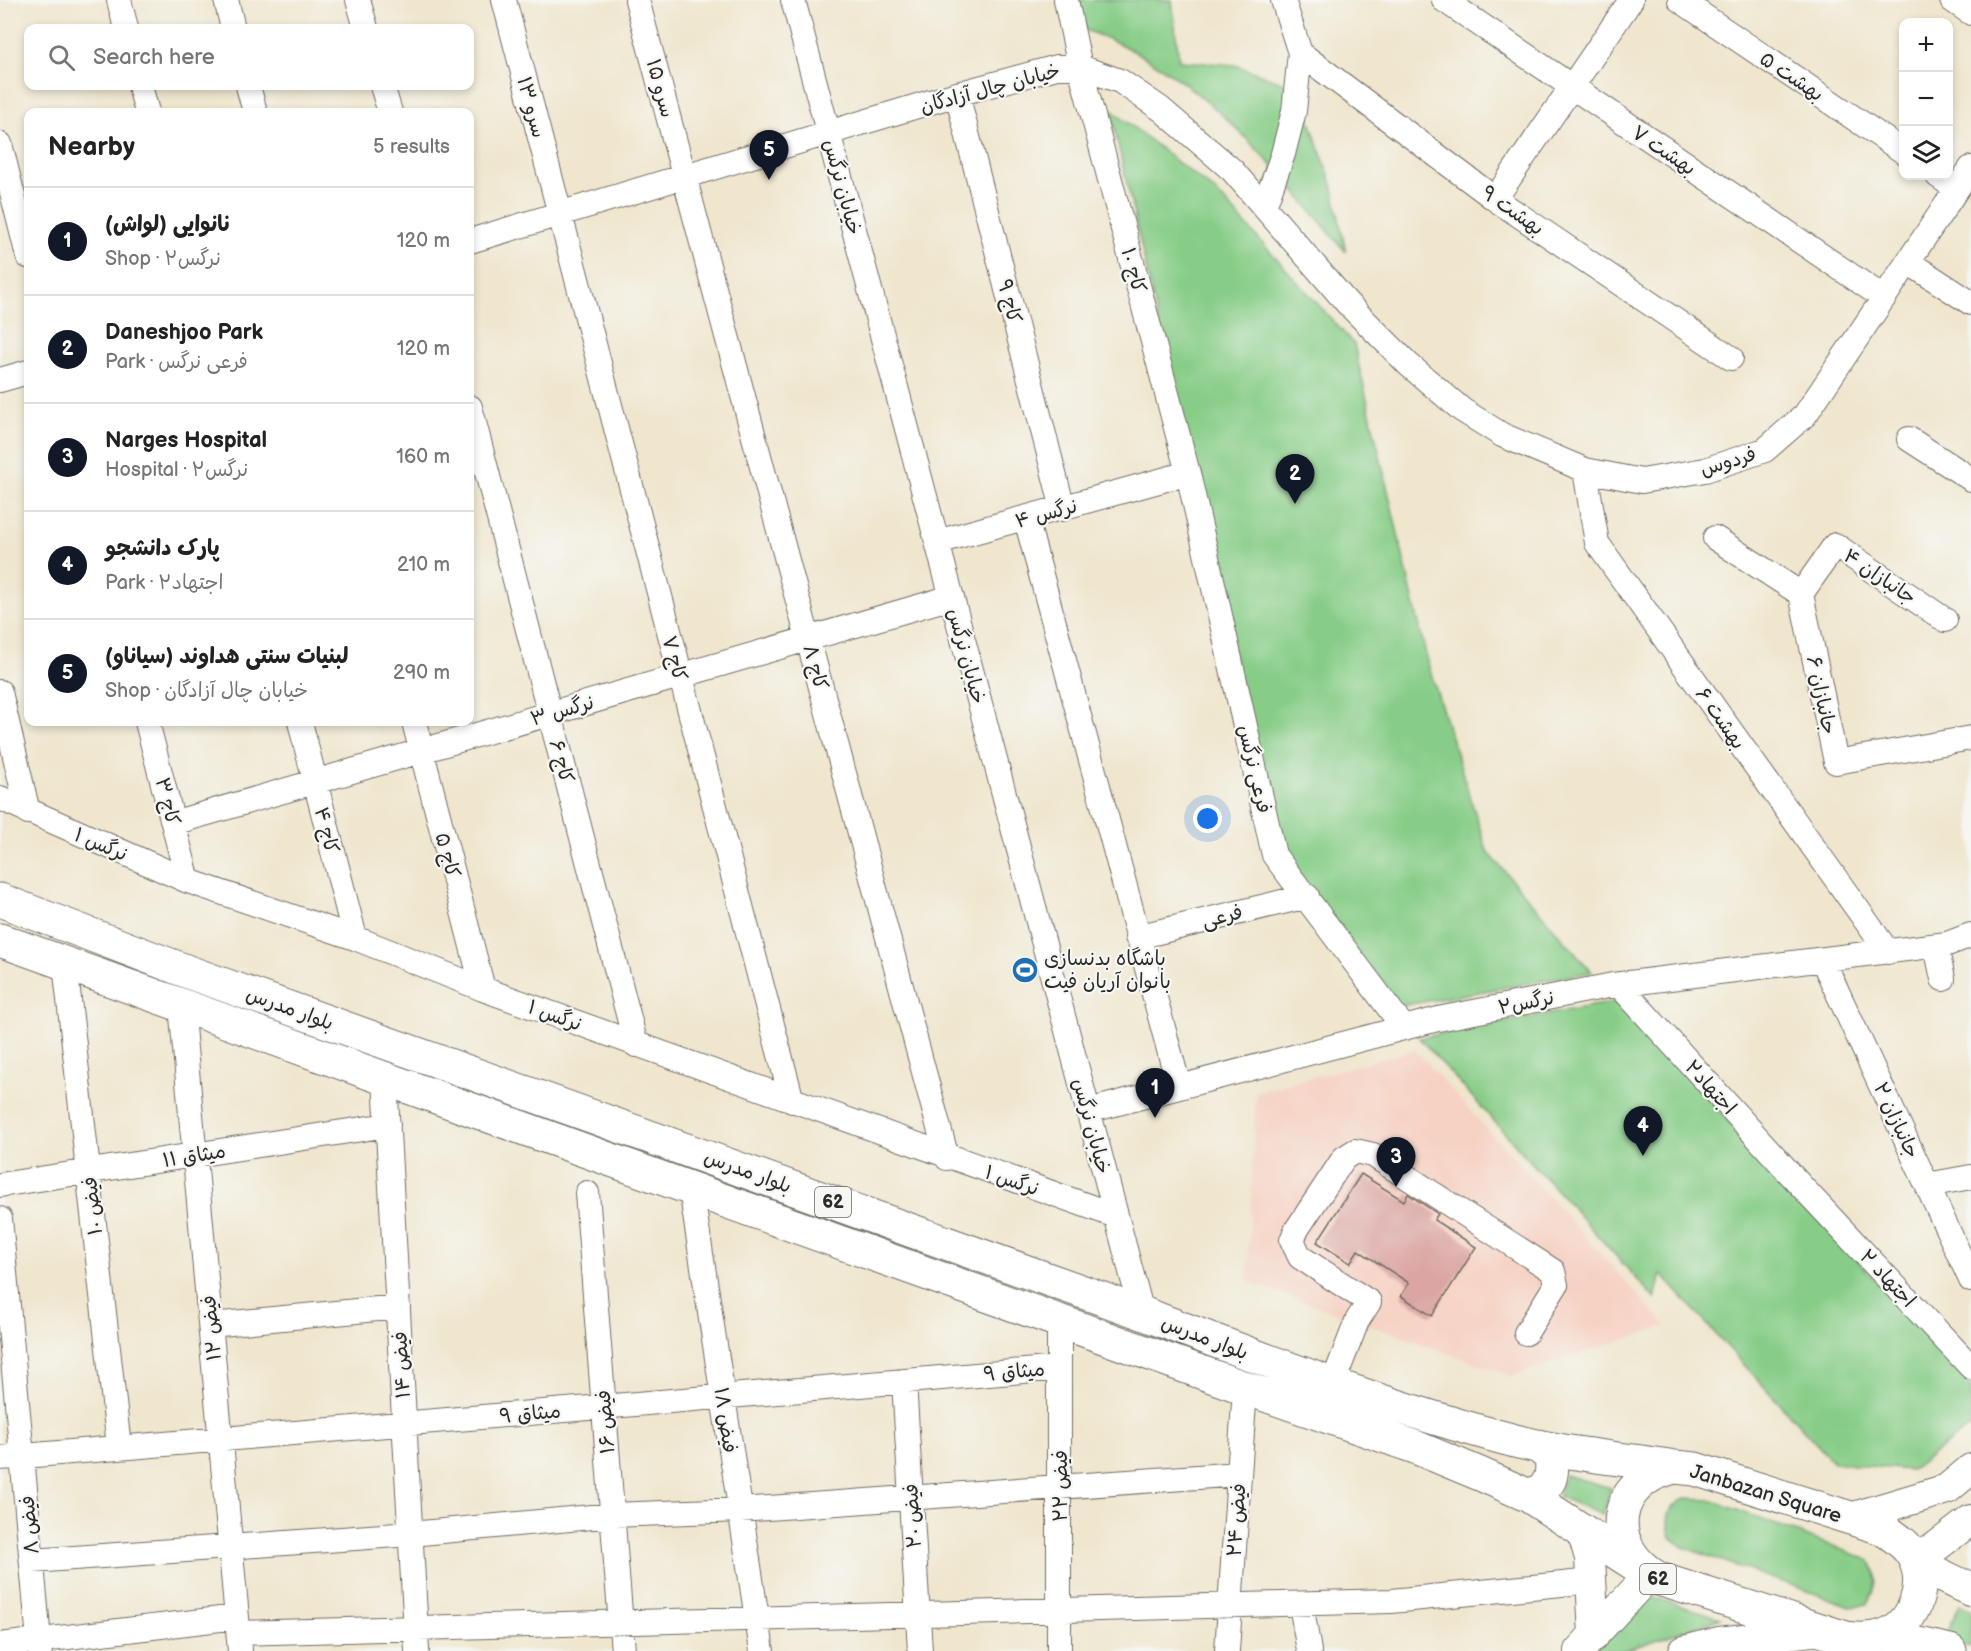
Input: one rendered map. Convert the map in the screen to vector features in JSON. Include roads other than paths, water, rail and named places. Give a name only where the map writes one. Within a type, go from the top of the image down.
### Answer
[{"type":"highway","name":"بلوار مدرس","points":[[0,900],[191,973],[1334,1383],[1489,1434],[1538,1446],[1675,1467]]},
{"type":"highway","name":"بلوار مدرس","points":[[0,940],[1059,1322],[1415,1447],[1529,1496],[1646,1572]]},
{"type":"highway","points":[[1529,1496],[1545,1490],[1554,1475],[1551,1457],[1538,1446]]},
{"type":"highway","name":"Janbazan Square","points":[[1646,1572],[1629,1554],[1622,1536],[1621,1516],[1627,1497],[1639,1482],[1656,1471],[1675,1467],[1695,1469],[1882,1528],[1902,1542],[1916,1563]]},
{"type":"highway","points":[[1885,1636],[1901,1625],[1913,1610],[1919,1591],[1916,1563]]},
{"type":"highway","name":"62","points":[[1916,1563],[1971,1590]]},
{"type":"highway","name":"62","points":[[1646,1572],[1846,1638],[1866,1640],[1885,1636],[1950,1651]]},
{"type":"main road","points":[[1850,1518],[1947,1489],[1971,1469]]},
{"type":"main road","points":[[1916,1563],[1971,1520]]},
{"type":"main road","points":[[1582,1531],[1590,1558],[1592,1581],[1587,1643]]},
{"type":"main road","points":[[1587,1643],[1646,1572]]},
{"type":"main road","points":[[1684,1651],[1719,1642],[1820,1630]]},
{"type":"street","points":[[118,0],[125,24]]},
{"type":"street","points":[[226,0],[232,24]]},
{"type":"street","points":[[358,0],[365,24]]},
{"type":"street","name":"سرو ۱۳","points":[[504,0],[560,214]]},
{"type":"street","name":"سرو ۱۵","points":[[637,0],[685,176]]},
{"type":"street","name":"خیابان نرگس","points":[[793,0],[1142,1313]]},
{"type":"street","name":"کاج ۱۰","points":[[1066,0],[1080,67],[1188,473]]},
{"type":"street","points":[[1264,207],[1283,154],[1294,111],[1300,53],[1283,0]]},
{"type":"street","name":"بهشت ۷","points":[[1444,0],[1884,298]]},
{"type":"street","points":[[1495,199],[1631,0]]},
{"type":"street","name":"بهشت ۵","points":[[1680,0],[1899,149]]},
{"type":"street","points":[[1952,0],[1971,13]]},
{"type":"street","name":"بهشت ۹","points":[[1300,53],[1495,199],[1731,358]]},
{"type":"street","name":"خیابان چال آزادگان","points":[[474,240],[957,94],[1058,67],[1080,67],[1120,81],[1161,109],[1232,170],[1347,303],[1409,365]]},
{"type":"street","points":[[141,90],[146,108]]},
{"type":"street","points":[[249,90],[254,108]]},
{"type":"street","points":[[383,90],[389,108]]},
{"type":"street","name":"کاج ۹","points":[[957,94],[1063,509]]},
{"type":"street","points":[[0,144],[24,240]]},
{"type":"street","name":"فردوس","points":[[1409,365],[1462,410],[1502,435],[1585,470],[1642,481],[1706,470],[1765,450],[1805,415],[1908,262],[1948,182],[1971,168]]},
{"type":"street","name":"کاج ۸","points":[[685,176],[947,1158]]},
{"type":"street","name":"کاج ۷","points":[[560,214],[792,1101]]},
{"type":"street","points":[[1908,262],[1971,303]]},
{"type":"street","points":[[0,380],[24,373]]},
{"type":"street","name":"کاج ۶","points":[[474,422],[636,1045]]},
{"type":"street","points":[[1909,439],[1971,479]]},
{"type":"street","name":"بهشت ۶","points":[[1585,470],[1597,543],[1888,952]]},
{"type":"street","name":"نرگس ۴","points":[[937,542],[1155,484],[1188,473]]},
{"type":"street","name":"فرعی نرگس","points":[[1188,473],[1274,855],[1404,1028]]},
{"type":"street","points":[[1026,519],[1179,1087]]},
{"type":"street","points":[[1715,538],[1801,594]]},
{"type":"street","name":"جانبازان ۴","points":[[1801,594],[1835,545],[1945,620]]},
{"type":"street","name":"جانبازان ۶","points":[[1801,594],[1836,762],[1971,738]]},
{"type":"street","name":"نرگس ۳","points":[[173,823],[951,597]]},
{"type":"street","points":[[0,692],[28,813]]},
{"type":"street","name":"کاج ۳","points":[[148,726],[188,881]]},
{"type":"street","name":"کاج ۴","points":[[301,726],[355,938]]},
{"type":"street","name":"کاج ۵","points":[[415,726],[483,989]]},
{"type":"street","name":"نرگس ۱","points":[[0,798],[28,813],[188,881],[355,938],[483,989],[636,1045],[947,1158],[1116,1216]]},
{"type":"street","name":"فرعی","points":[[1137,937],[1307,896]]},
{"type":"street","name":"نرگس۲","points":[[1088,1111],[1438,1018],[1619,985],[1936,946],[1971,937]]},
{"type":"street","points":[[1936,946],[1943,979]]},
{"type":"street","name":"جانبازان ۲","points":[[1823,961],[1971,1280]]},
{"type":"street","name":"فیض ۱۰","points":[[65,964],[118,1448]]},
{"type":"street","name":"اجتهاد۲","points":[[1619,985],[1804,1189]]},
{"type":"street","name":"فیض ۱۲","points":[[181,1005],[239,1634]]},
{"type":"street","name":"فیض ۱۴","points":[[385,1079],[417,1640]]},
{"type":"street","name":"میثاق ۱۱","points":[[0,1185],[387,1125]]},
{"type":"street","points":[[1334,1383],[1357,1321],[1369,1302],[1300,1257],[1292,1240],[1297,1228],[1344,1158],[1354,1151],[1368,1152],[1553,1271],[1556,1286],[1526,1333]]},
{"type":"street","points":[[1927,1185],[1971,1177]]},
{"type":"street","name":"فیض ۱۸","points":[[691,1189],[762,1651]]},
{"type":"street","name":"اجتهاد ۲","points":[[1804,1189],[1971,1367]]},
{"type":"street","name":"فیض ۱۶","points":[[588,1193],[623,1651]]},
{"type":"street","name":"فیض ۸","points":[[0,1219],[11,1457],[32,1561],[40,1646]]},
{"type":"street","points":[[211,1325],[398,1307]]},
{"type":"street","name":"فیض ۲۲","points":[[1059,1322],[1059,1651]]},
{"type":"street","name":"میثاق ۹","points":[[11,1457],[1059,1368]]},
{"type":"street","name":"فیض ۲۰","points":[[904,1381],[920,1651]]},
{"type":"street","name":"فیض ۲۴","points":[[1227,1651],[1245,1388]]},
{"type":"street","points":[[32,1561],[411,1534],[613,1515],[740,1510],[1239,1474]]},
{"type":"street","points":[[0,1645],[40,1646],[239,1634],[417,1640],[621,1622],[1391,1601],[1592,1581]]},
{"type":"street","points":[[1301,1604],[1309,1651]]},
{"type":"place","name":"لبنیات سنتی هداوند (سیاناو)","points":[[769,180]]},
{"type":"place","name":"Daneshjoo Park","points":[[1295,504]]},
{"type":"place","name":"باشگاه بدنسازی بانوان آریان فیت","points":[[1025,970]]},
{"type":"place","name":"نانوایی (لواش)","points":[[1155,1118]]},
{"type":"place","name":"پارک دانشجو","points":[[1643,1156]]},
{"type":"place","name":"Narges Hospital","points":[[1396,1187]]}]
